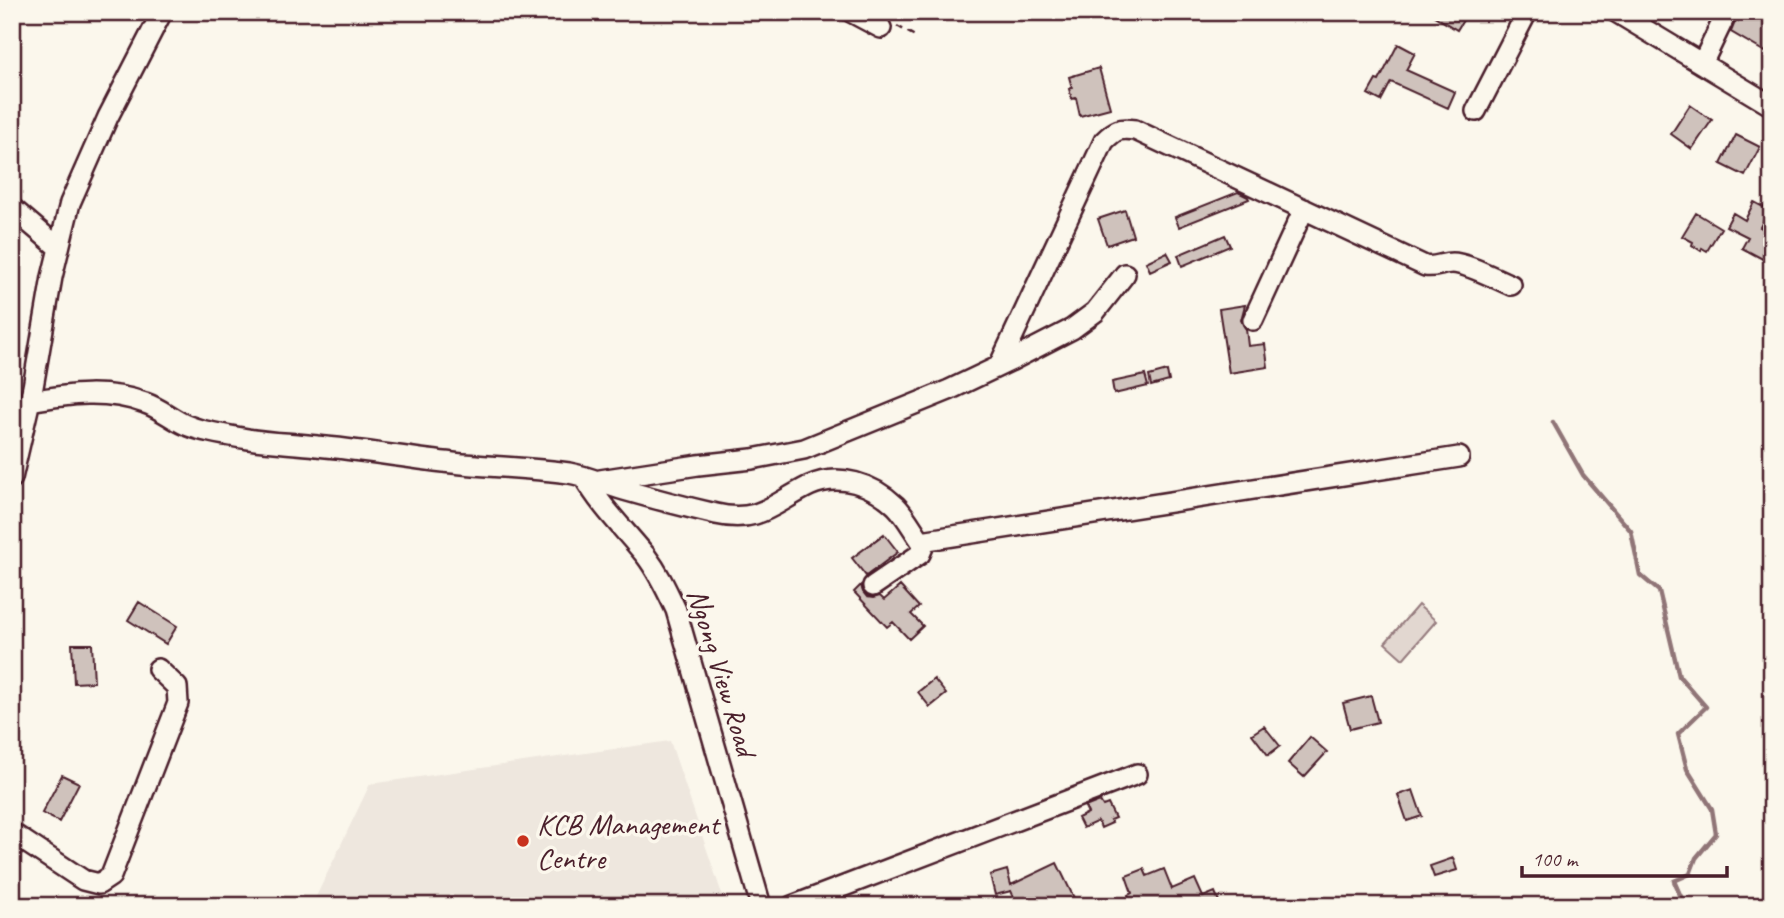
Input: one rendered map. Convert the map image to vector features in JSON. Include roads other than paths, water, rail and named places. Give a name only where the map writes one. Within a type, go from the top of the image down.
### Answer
[{"type":"street","points":[[12,478],[30,401],[52,277],[70,203],[107,117],[162,12]]},
{"type":"street","points":[[851,12],[881,28]]},
{"type":"street","points":[[1476,111],[1527,12]]},
{"type":"street","points":[[1616,12],[1772,106]]},
{"type":"street","points":[[1702,64],[1727,12]]},
{"type":"street","points":[[999,366],[1104,141],[1121,128],[1135,130],[1425,266],[1433,268],[1452,263],[1464,265],[1511,285]]},
{"type":"street","points":[[12,208],[59,248]]},
{"type":"street","points":[[1253,320],[1304,209]]},
{"type":"street","points":[[590,479],[752,459],[804,449],[949,390],[1072,329],[1095,312],[1125,274]]},
{"type":"street","points":[[30,401],[67,394],[91,393],[144,402],[197,429],[252,439],[427,460],[561,472],[720,515],[757,515],[811,485],[849,480],[879,494],[897,507],[923,547],[920,554],[873,586]]},
{"type":"street","points":[[921,541],[1459,457]]},
{"type":"street","name":"Ngong View Road","points":[[590,479],[603,505],[664,582],[676,610],[761,906]]},
{"type":"street","points":[[12,833],[83,880],[99,884],[111,876],[178,703],[177,687],[158,669]]},
{"type":"street","points":[[792,906],[1137,774]]},
{"type":"waterway","points":[[1553,422],[1583,475],[1631,531],[1640,575],[1659,591],[1679,676],[1706,707],[1678,734],[1687,769],[1712,809],[1716,834],[1696,858],[1690,874],[1674,881],[1685,906]]},
{"type":"place","name":"KCB Management Centre","points":[[523,841]]}]
